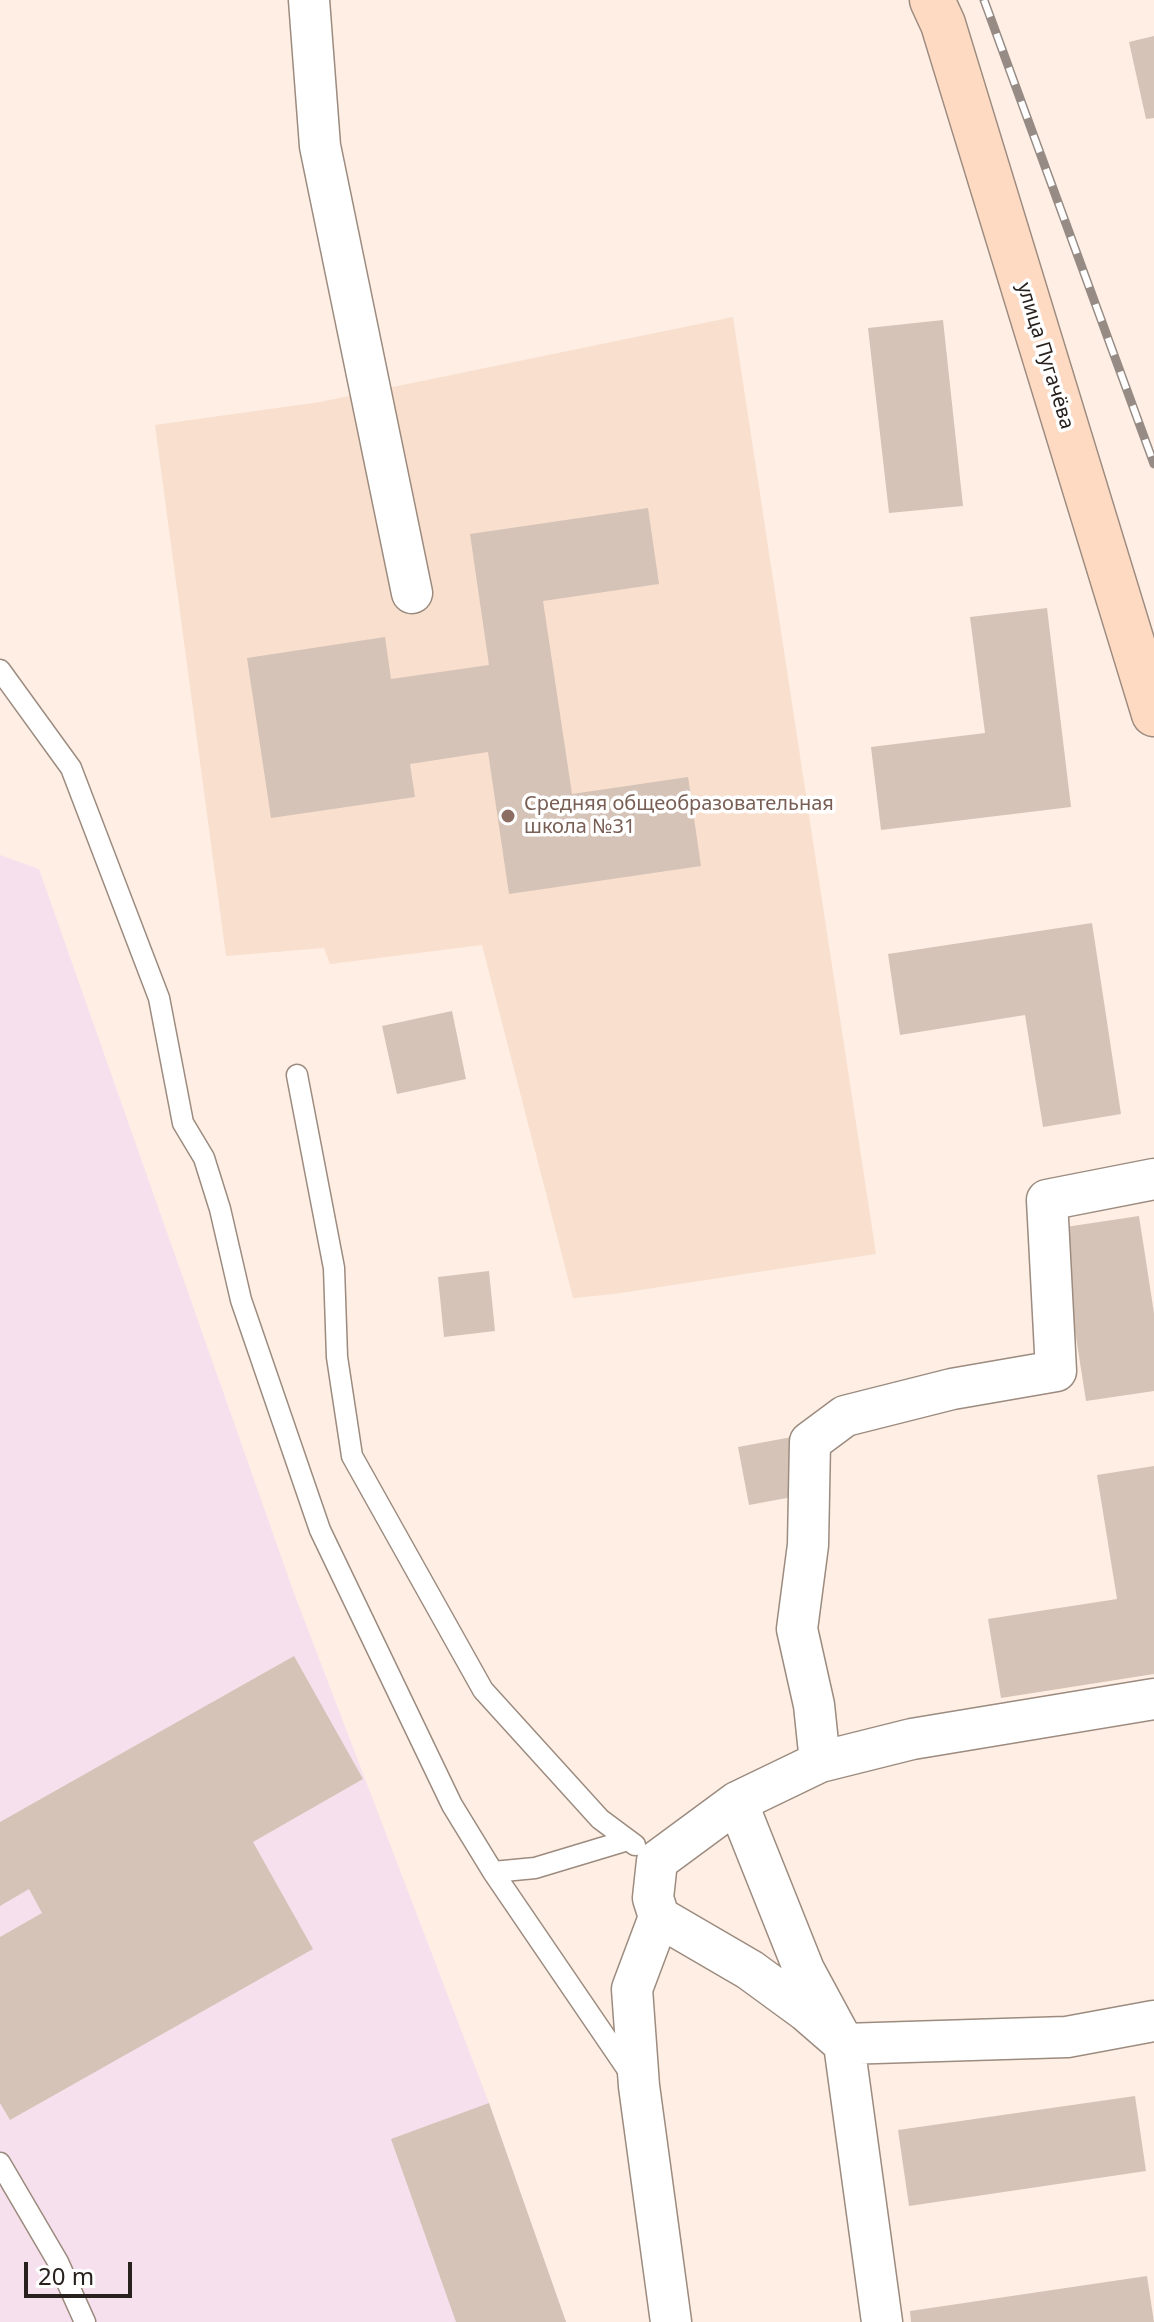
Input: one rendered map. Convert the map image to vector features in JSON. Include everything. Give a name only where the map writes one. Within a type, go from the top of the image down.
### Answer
[{"type":"street","points":[[309,0],[320,146],[412,593]]},
{"type":"street","name":"улица Пугачёва","points":[[932,0],[943,24],[1154,714]]},
{"type":"street","points":[[820,1762],[814,1705],[797,1629],[808,1545],[810,1442],[845,1416],[952,1389],[1056,1371],[1047,1200],[1154,1179]]},
{"type":"street","points":[[671,2322],[639,2086],[632,1989],[659,1917],[642,1850],[820,1762],[912,1739],[1154,1699]]},
{"type":"street","points":[[737,1802],[804,1970],[844,2044],[882,2322]]},
{"type":"street","points":[[659,1917],[750,1970],[806,2011],[844,2044],[1067,2037],[1154,2021]]},
{"type":"lane","points":[[0,670],[71,768],[159,998],[183,1123],[204,1158],[220,1209],[241,1300],[320,1530],[452,1805],[493,1872],[639,2086]]},
{"type":"lane","points":[[297,1075],[334,1268],[337,1357],[352,1456],[483,1690],[600,1819],[642,1850]]},
{"type":"lane","points":[[493,1872],[642,1850]]},
{"type":"lane","points":[[0,2163],[58,2262],[85,2322]]},
{"type":"shaded area","name":"Средняя общеобразовательная школа №31","points":[[733,317],[876,1254],[573,1298],[482,945],[330,964],[324,948],[226,956],[155,425],[320,402]]},
{"type":"shaded area","points":[[0,855],[39,869],[294,1593],[489,2103],[566,2322],[0,2322]]},
{"type":"building","points":[[1154,36],[1154,118],[1146,119],[1129,42]]},
{"type":"building","points":[[943,320],[963,506],[889,513],[868,328]]},
{"type":"building","points":[[648,508],[659,584],[543,601],[572,794],[688,777],[701,866],[509,894],[488,752],[410,764],[415,797],[271,818],[247,658],[385,637],[391,679],[489,665],[470,534]]},
{"type":"building","points":[[1047,608],[1071,807],[881,830],[871,747],[985,733],[970,617]]},
{"type":"building","points":[[1092,923],[1121,1114],[1043,1127],[1025,1015],[900,1035],[888,954]]},
{"type":"building","points":[[452,1011],[466,1079],[397,1094],[382,1026]]},
{"type":"building","points":[[1139,1216],[1154,1313],[1154,1391],[1086,1401],[1059,1228]]},
{"type":"building","points":[[489,1271],[495,1331],[444,1337],[438,1277]]},
{"type":"building","points":[[792,1437],[803,1495],[749,1505],[738,1447]]},
{"type":"building","points":[[1154,1466],[1154,1674],[1001,1698],[988,1619],[1117,1599],[1097,1475]]},
{"type":"building","points":[[294,1656],[363,1779],[253,1842],[313,1949],[10,2120],[0,2103],[0,1937],[42,1913],[29,1889],[0,1906],[0,1822]]},
{"type":"building","points":[[1135,2096],[1146,2171],[909,2206],[898,2130]]},
{"type":"building","points":[[489,2103],[566,2322],[456,2322],[391,2139]]},
{"type":"building","points":[[1147,2276],[1154,2322],[911,2322],[910,2311]]},
{"type":"railway","points":[[984,0],[1154,464]]},
{"type":"place","name":"Средняя общеобразовательная школа №31","points":[[508,816]]}]
